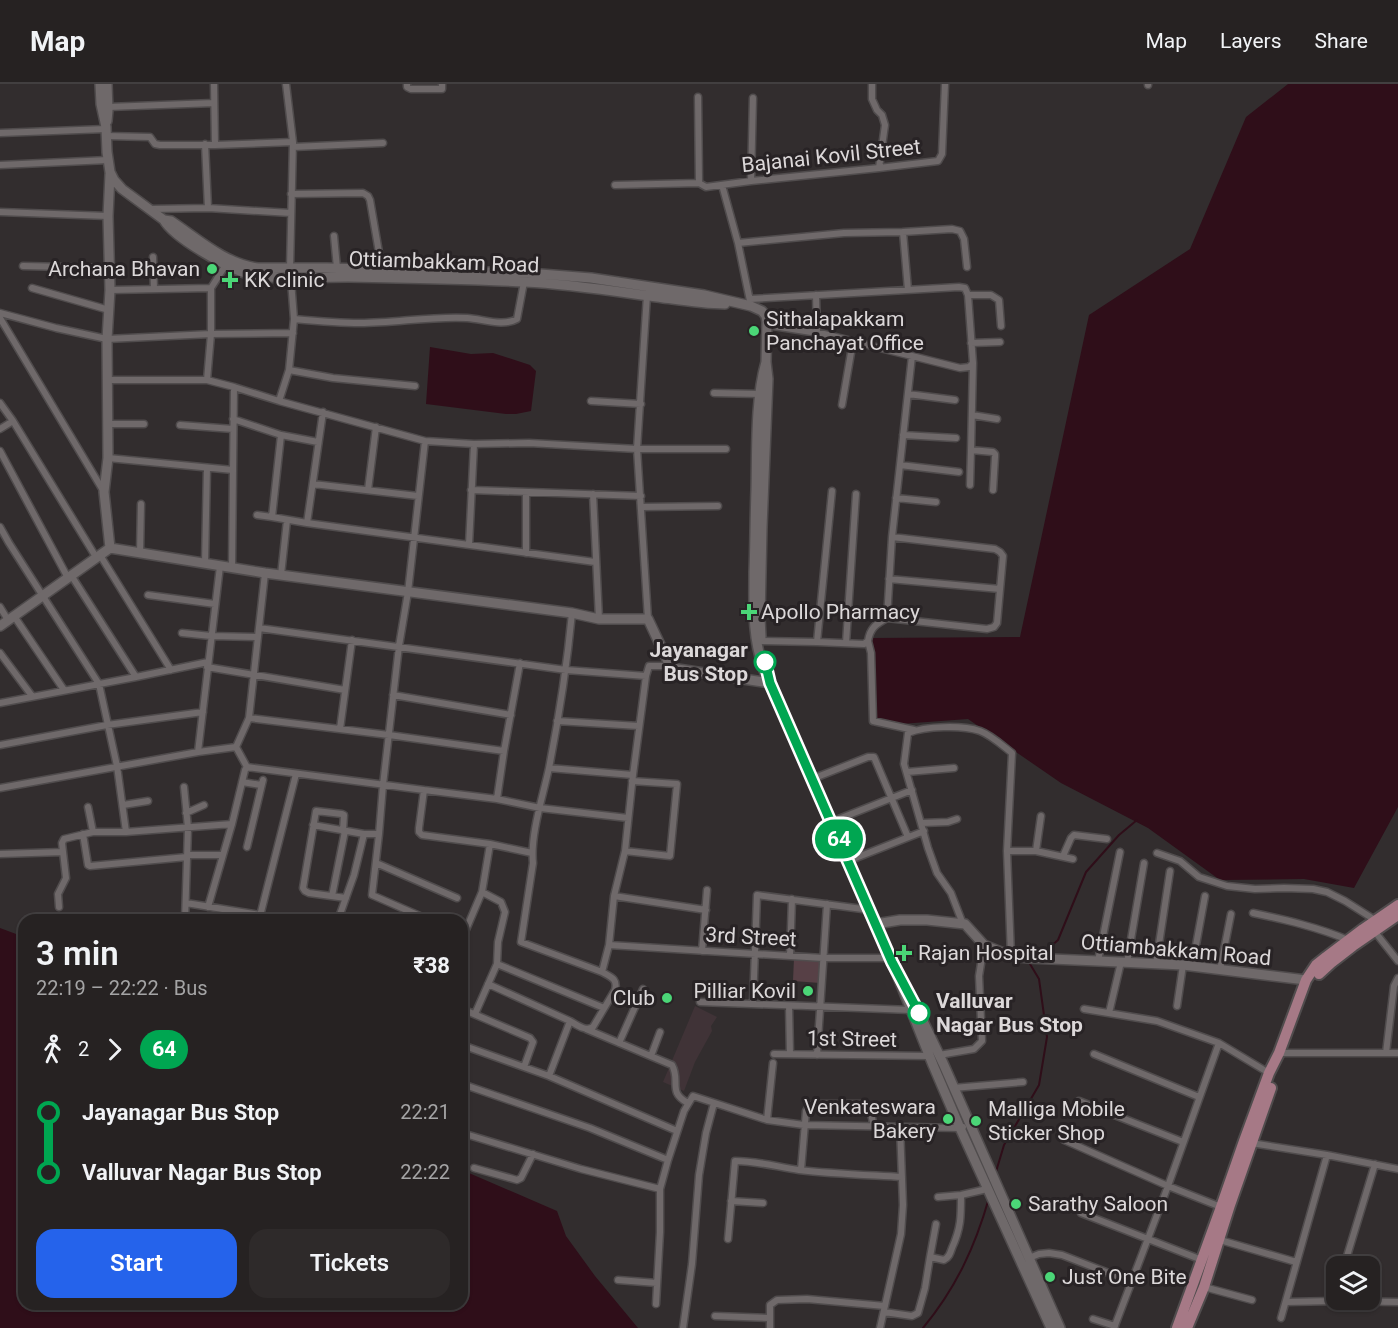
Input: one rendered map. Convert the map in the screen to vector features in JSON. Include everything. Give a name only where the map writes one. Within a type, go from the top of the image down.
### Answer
[{"type":"main road","points":[[1187,1328],[1204,1287],[1206,1262],[1220,1240],[1306,980],[1316,965],[1398,905]]},
{"type":"main road","points":[[1177,1328],[1206,1262],[1221,1207],[1269,1073],[1282,1053],[1313,982],[1322,970],[1398,915]]},
{"type":"street","points":[[100,84],[110,172],[108,216],[110,290],[107,339],[108,458],[104,492],[110,548]]},
{"type":"street","points":[[106,130],[107,84]]},
{"type":"street","points":[[214,84],[215,145]]},
{"type":"street","points":[[279,401],[290,370],[294,319],[291,273],[293,144],[286,84]]},
{"type":"street","points":[[406,84],[411,89],[442,89],[442,84]]},
{"type":"street","points":[[872,84],[872,99],[885,124],[879,168]]},
{"type":"street","name":"Bajanai Kovil Street","points":[[615,185],[699,183],[706,188],[938,160],[942,154],[945,84]]},
{"type":"street","points":[[698,96],[699,183]]},
{"type":"street","points":[[751,181],[753,98]]},
{"type":"street","points":[[108,107],[214,103]]},
{"type":"street","points":[[0,134],[106,130],[150,137],[155,144],[160,145],[382,143]]},
{"type":"street","points":[[205,144],[208,208]]},
{"type":"street","points":[[0,165],[108,160]]},
{"type":"street","name":"Ottiambakkam Road","points":[[110,172],[122,189],[164,220],[171,221],[228,262],[249,267],[291,273],[524,282],[581,286],[709,303],[750,302]]},
{"type":"street","points":[[722,185],[738,243],[750,302],[766,316],[767,325],[768,379],[760,618],[761,641],[770,683]]},
{"type":"street","points":[[291,194],[363,193],[368,196],[382,270]]},
{"type":"street","points":[[150,209],[208,208],[291,213]]},
{"type":"street","points":[[0,212],[108,216]]},
{"type":"street","points":[[738,243],[844,233],[952,229],[960,231],[964,239],[967,267]]},
{"type":"street","points":[[903,232],[908,290]]},
{"type":"street","points":[[334,236],[337,268]]},
{"type":"street","points":[[153,257],[154,290]]},
{"type":"street","points":[[207,380],[211,334],[211,288],[228,262]]},
{"type":"street","points":[[23,266],[110,268]]},
{"type":"street","name":"Ottiambakkam Road","points":[[291,273],[337,268],[528,273],[591,278],[704,295],[739,304]]},
{"type":"street","points":[[294,319],[359,323],[470,318],[512,322],[517,320],[524,282]]},
{"type":"street","points":[[32,288],[109,310]]},
{"type":"street","points":[[110,290],[211,288]]},
{"type":"street","points":[[750,302],[816,295],[965,288],[968,295],[973,363],[970,485]]},
{"type":"street","points":[[647,295],[637,449],[648,619],[670,666]]},
{"type":"street","points":[[816,295],[818,333]]},
{"type":"street","points":[[968,295],[991,295],[999,300],[1001,326]]},
{"type":"street","points":[[0,313],[107,339],[293,333]]},
{"type":"street","points":[[0,318],[104,492]]},
{"type":"street","points":[[767,325],[818,333],[960,368],[969,368],[973,363]]},
{"type":"street","points":[[842,405],[853,341]]},
{"type":"street","points":[[971,343],[1000,342]]},
{"type":"street","points":[[887,618],[892,537],[912,356]]},
{"type":"street","points":[[766,362],[761,379],[757,453],[753,618],[759,656],[911,1010],[953,1088],[987,1190],[1051,1328]]},
{"type":"street","points":[[290,370],[333,378],[414,386]]},
{"type":"street","points":[[108,380],[207,380],[425,441],[474,444],[529,443],[637,449],[726,449]]},
{"type":"street","points":[[232,568],[234,387]]},
{"type":"street","points":[[714,393],[761,394]]},
{"type":"street","points":[[908,394],[955,400]]},
{"type":"street","points":[[591,401],[640,404]]},
{"type":"street","points":[[0,403],[171,670]]},
{"type":"street","points":[[307,523],[323,412]]},
{"type":"street","points":[[972,415],[997,419]]},
{"type":"street","points":[[233,419],[282,435],[318,442]]},
{"type":"street","points":[[0,429],[13,421]]},
{"type":"street","points":[[107,424],[144,424]]},
{"type":"street","points":[[180,425],[233,429]]},
{"type":"street","points":[[368,490],[376,427]]},
{"type":"street","points":[[272,517],[282,435]]},
{"type":"street","points":[[903,435],[956,438]]},
{"type":"street","points":[[416,914],[372,895],[393,696],[408,592],[425,441]]},
{"type":"street","points":[[469,545],[474,444]]},
{"type":"street","points":[[0,450],[70,576],[136,677]]},
{"type":"street","points":[[971,450],[995,454],[993,490]]},
{"type":"street","points":[[108,458],[233,470]]},
{"type":"street","points":[[900,465],[959,472]]},
{"type":"street","points":[[206,563],[207,468]]},
{"type":"street","points":[[313,484],[418,496]]},
{"type":"street","points":[[471,490],[641,496]]},
{"type":"street","points":[[817,642],[832,491]]},
{"type":"street","points":[[526,492],[526,553]]},
{"type":"street","points":[[592,494],[599,619]]},
{"type":"street","points":[[846,643],[856,494]]},
{"type":"street","points":[[896,498],[936,502]]},
{"type":"street","points":[[140,553],[141,504]]},
{"type":"street","points":[[642,507],[718,506]]},
{"type":"street","points":[[257,515],[595,562]]},
{"type":"street","points":[[281,575],[287,520]]},
{"type":"street","points":[[0,527],[99,684],[117,766],[126,832]]},
{"type":"street","points":[[892,537],[995,549],[1003,556],[997,623],[994,627],[987,629],[887,618],[878,623],[870,632],[868,641],[871,653],[873,721],[915,730],[956,727],[982,731],[1012,753],[1007,851],[1011,956]]},
{"type":"street","points":[[7,621],[110,548],[265,573],[572,613],[599,619],[648,619]]},
{"type":"street","points":[[198,752],[220,566]]},
{"type":"street","points":[[236,747],[249,718],[265,573]]},
{"type":"street","points":[[889,579],[1000,589]]},
{"type":"street","points":[[148,595],[215,604]]},
{"type":"street","points":[[0,607],[7,621],[64,690]]},
{"type":"street","points":[[572,613],[566,670],[532,853],[533,863],[521,942],[615,979],[617,984],[615,990],[593,1027],[586,1029]]},
{"type":"street","points":[[259,628],[566,670],[646,676]]},
{"type":"street","points":[[182,633],[258,638]]},
{"type":"street","points":[[340,729],[352,640]]},
{"type":"street","points":[[761,641],[864,644],[868,641]]},
{"type":"street","points":[[0,653],[32,696]]},
{"type":"street","points":[[497,800],[520,663]]},
{"type":"street","points":[[0,703],[207,664],[345,690]]},
{"type":"street","points":[[602,972],[609,945],[614,896],[625,851],[632,778],[649,666],[670,666],[671,668],[770,683]]},
{"type":"street","points":[[393,696],[511,715]]},
{"type":"street","points":[[0,745],[107,725],[203,712]]},
{"type":"street","points":[[249,718],[504,751]]},
{"type":"street","points":[[557,721],[639,726]]},
{"type":"street","points":[[876,924],[900,920],[927,920],[963,924],[951,893],[937,873],[904,764],[908,733],[915,730]]},
{"type":"street","points":[[0,788],[236,747]]},
{"type":"street","points":[[208,907],[247,767],[236,747]]},
{"type":"street","points":[[812,779],[868,757],[874,757],[908,837]]},
{"type":"street","points":[[247,767],[628,818]]},
{"type":"street","points":[[549,768],[677,784],[669,856],[625,851]]},
{"type":"street","points":[[907,772],[954,768]]},
{"type":"street","points":[[260,914],[296,774]]},
{"type":"street","points":[[242,782],[262,783],[247,847]]},
{"type":"street","points":[[184,787],[188,828],[185,914]]},
{"type":"street","points":[[424,790],[418,832],[422,835],[490,844],[532,853]]},
{"type":"street","points":[[831,822],[912,790]]},
{"type":"street","points":[[123,805],[148,801]]},
{"type":"street","points":[[186,813],[204,805]]},
{"type":"street","points":[[87,807],[93,832]]},
{"type":"street","points":[[332,896],[344,831],[344,815],[316,811],[303,888],[309,893],[346,898]]},
{"type":"street","points":[[1036,851],[1041,816]]},
{"type":"street","points":[[922,824],[957,819]]},
{"type":"street","points":[[59,907],[58,894],[66,878],[62,843],[64,839],[93,832],[126,832],[232,824]]},
{"type":"street","points":[[313,825],[364,834],[379,834]]},
{"type":"street","points":[[848,861],[924,831]]},
{"type":"street","points":[[83,834],[90,866],[187,856],[223,855]]},
{"type":"street","points":[[340,914],[354,875],[364,834]]},
{"type":"street","points":[[1063,856],[1074,836],[1107,839]]},
{"type":"street","points":[[468,925],[482,892],[490,844]]},
{"type":"street","points":[[1007,851],[1036,851],[1074,859]]},
{"type":"street","points":[[0,854],[63,852]]},
{"type":"street","points":[[1098,961],[1120,852]]},
{"type":"street","points":[[1156,853],[1180,861],[1199,877],[1227,886],[1255,889],[1313,889],[1327,892],[1375,920]]},
{"type":"street","points":[[376,863],[457,898]]},
{"type":"street","points":[[1109,1013],[1124,962],[1144,863]]},
{"type":"street","points":[[1156,964],[1170,871]]},
{"type":"street","points":[[702,951],[708,890]]},
{"type":"street","points":[[476,1014],[497,964],[498,942],[504,912],[501,902],[482,892]]},
{"type":"street","points":[[753,1004],[757,895],[870,910]]},
{"type":"street","points":[[614,896],[706,910]]},
{"type":"street","points":[[1177,1006],[1205,896]]},
{"type":"street","points":[[790,956],[792,899]]},
{"type":"street","points":[[186,903],[244,914]]},
{"type":"street","points":[[817,1055],[827,904]]},
{"type":"street","points":[[1253,913],[1296,922],[1348,940]]},
{"type":"street","points":[[1220,970],[1230,914]]},
{"type":"street","name":"Ottiambakkam Road","points":[[963,924],[984,945],[1011,956],[1187,966],[1306,980]]},
{"type":"street","points":[[1375,932],[1398,961]]},
{"type":"street","name":"3rd Street","points":[[609,945],[891,960]]},
{"type":"street","name":"1st Street","points":[[774,1054],[934,1056],[974,1049],[982,1041],[979,976],[984,945]]},
{"type":"street","points":[[891,960],[911,997],[965,1126],[1005,1204],[1060,1328]]},
{"type":"street","points":[[497,964],[604,1008]]},
{"type":"street","points":[[1386,1053],[1394,986],[1398,978]]},
{"type":"street","points":[[488,984],[672,1065],[675,1070],[677,1096],[688,1103]]},
{"type":"street","points":[[620,1043],[643,989]]},
{"type":"street","points":[[700,1002],[911,1010]]},
{"type":"street","points":[[789,1006],[790,1054]]},
{"type":"street","points":[[1083,1009],[1156,1021],[1219,1043],[1269,1073]]},
{"type":"street","points":[[468,1011],[530,1038],[533,1042],[524,1067]]},
{"type":"street","points":[[549,1076],[570,1021]]},
{"type":"street","points":[[651,1056],[660,1032]]},
{"type":"street","points":[[1093,1319],[1114,1327],[1219,1043]]},
{"type":"street","points":[[468,1047],[549,1076],[677,1131]]},
{"type":"street","points":[[1282,1053],[1398,1053]]},
{"type":"street","points":[[1094,1054],[1199,1097]]},
{"type":"street","points":[[767,1120],[773,1063]]},
{"type":"street","points":[[953,1088],[1023,1082]]},
{"type":"street","points":[[468,1086],[590,1128],[668,1160]]},
{"type":"street","points":[[656,1304],[660,1189],[684,1111],[693,1096],[767,1120],[804,1125],[965,1126]]},
{"type":"street","points":[[1079,1101],[1183,1142]]},
{"type":"street","points":[[683,1328],[692,1264],[699,1175],[714,1103]]},
{"type":"street","points":[[801,1170],[804,1125],[809,1106],[862,1104],[869,1106],[874,1126]]},
{"type":"street","points":[[880,1328],[900,1234],[903,1205],[900,1127]]},
{"type":"street","points":[[468,1135],[581,1169],[660,1189]]},
{"type":"street","points":[[1064,1140],[1221,1207]]},
{"type":"street","points":[[1251,1143],[1398,1169]]},
{"type":"street","points":[[474,1168],[517,1180],[521,1178],[533,1154]]},
{"type":"street","points":[[1281,1318],[1327,1155]]},
{"type":"street","points":[[728,1239],[735,1161],[751,1161],[774,1167],[801,1170],[902,1177]]},
{"type":"street","points":[[1347,1256],[1375,1164]]},
{"type":"street","points":[[938,1197],[987,1190]]},
{"type":"street","points":[[930,1257],[944,1260],[948,1258],[960,1230],[961,1195]]},
{"type":"street","points":[[731,1201],[763,1203]]},
{"type":"street","points":[[1081,1213],[1206,1262]]},
{"type":"street","points":[[770,1328],[770,1305],[777,1300],[807,1299],[884,1309],[912,1316],[918,1313],[925,1288],[936,1224]]},
{"type":"street","points":[[1220,1240],[1296,1262]]},
{"type":"street","points":[[1029,1258],[1049,1253],[1062,1255],[1132,1282]]},
{"type":"street","points":[[618,1280],[657,1282]]},
{"type":"street","points":[[1204,1287],[1251,1300]]},
{"type":"street","points":[[1286,1302],[1326,1301]]},
{"type":"street","points":[[1380,1302],[1398,1302]]},
{"type":"street","points":[[715,1316],[770,1318]]},
{"type":"shaded area","points":[[1288,84],[1398,84],[1398,807],[1354,888],[1304,879],[1220,880],[1148,828],[1061,783],[968,719],[873,726],[871,638],[1020,637],[1089,315],[1190,249],[1246,117]]},
{"type":"shaded area","points":[[430,347],[471,354],[493,353],[530,365],[536,371],[531,411],[506,414],[426,404]]},
{"type":"shaded area","points":[[0,928],[18,935],[18,1310],[468,1310],[468,1173],[557,1211],[566,1236],[595,1276],[638,1328],[0,1328]]},
{"type":"shaded area","points":[[794,958],[823,960],[820,983],[793,981]]},
{"type":"shaded area","points":[[695,1006],[717,1017],[711,1026],[712,1031],[695,1062],[684,1091],[663,1082]]},
{"type":"waterway","points":[[1041,955],[1058,940],[1086,872],[1119,835],[1137,820]]},
{"type":"waterway","points":[[995,1175],[1004,1145],[1039,1085],[1047,1037],[1039,979],[1030,964],[1032,962]]},
{"type":"waterway","points":[[923,1328],[955,1282],[971,1250],[989,1198]]},
{"type":"bus line","name":"64","points":[[765,662],[770,683],[892,962],[919,1013]]},
{"type":"place","name":"Archana Bhavan","points":[[212,269]]},
{"type":"place","name":"KK clinic","points":[[230,280]]},
{"type":"place","name":"Sithalapakkam Panchayat Office","points":[[754,331]]},
{"type":"place","name":"Apollo Pharmacy","points":[[749,612]]},
{"type":"place","name":"Jayanagar Bus Stop","points":[[765,662]]},
{"type":"place","name":"Rajan Hospital","points":[[904,953]]},
{"type":"place","name":"Pilliar Kovil","points":[[808,991]]},
{"type":"place","name":"Club","points":[[667,998]]},
{"type":"place","name":"Valluvar Nagar Bus Stop","points":[[919,1013]]},
{"type":"place","name":"Venkateswara Bakery","points":[[948,1119]]},
{"type":"place","name":"Malliga Mobile Sticker Shop","points":[[976,1121]]},
{"type":"place","name":"Sarathy Saloon","points":[[1016,1204]]},
{"type":"place","name":"Just One Bite","points":[[1050,1277]]}]
